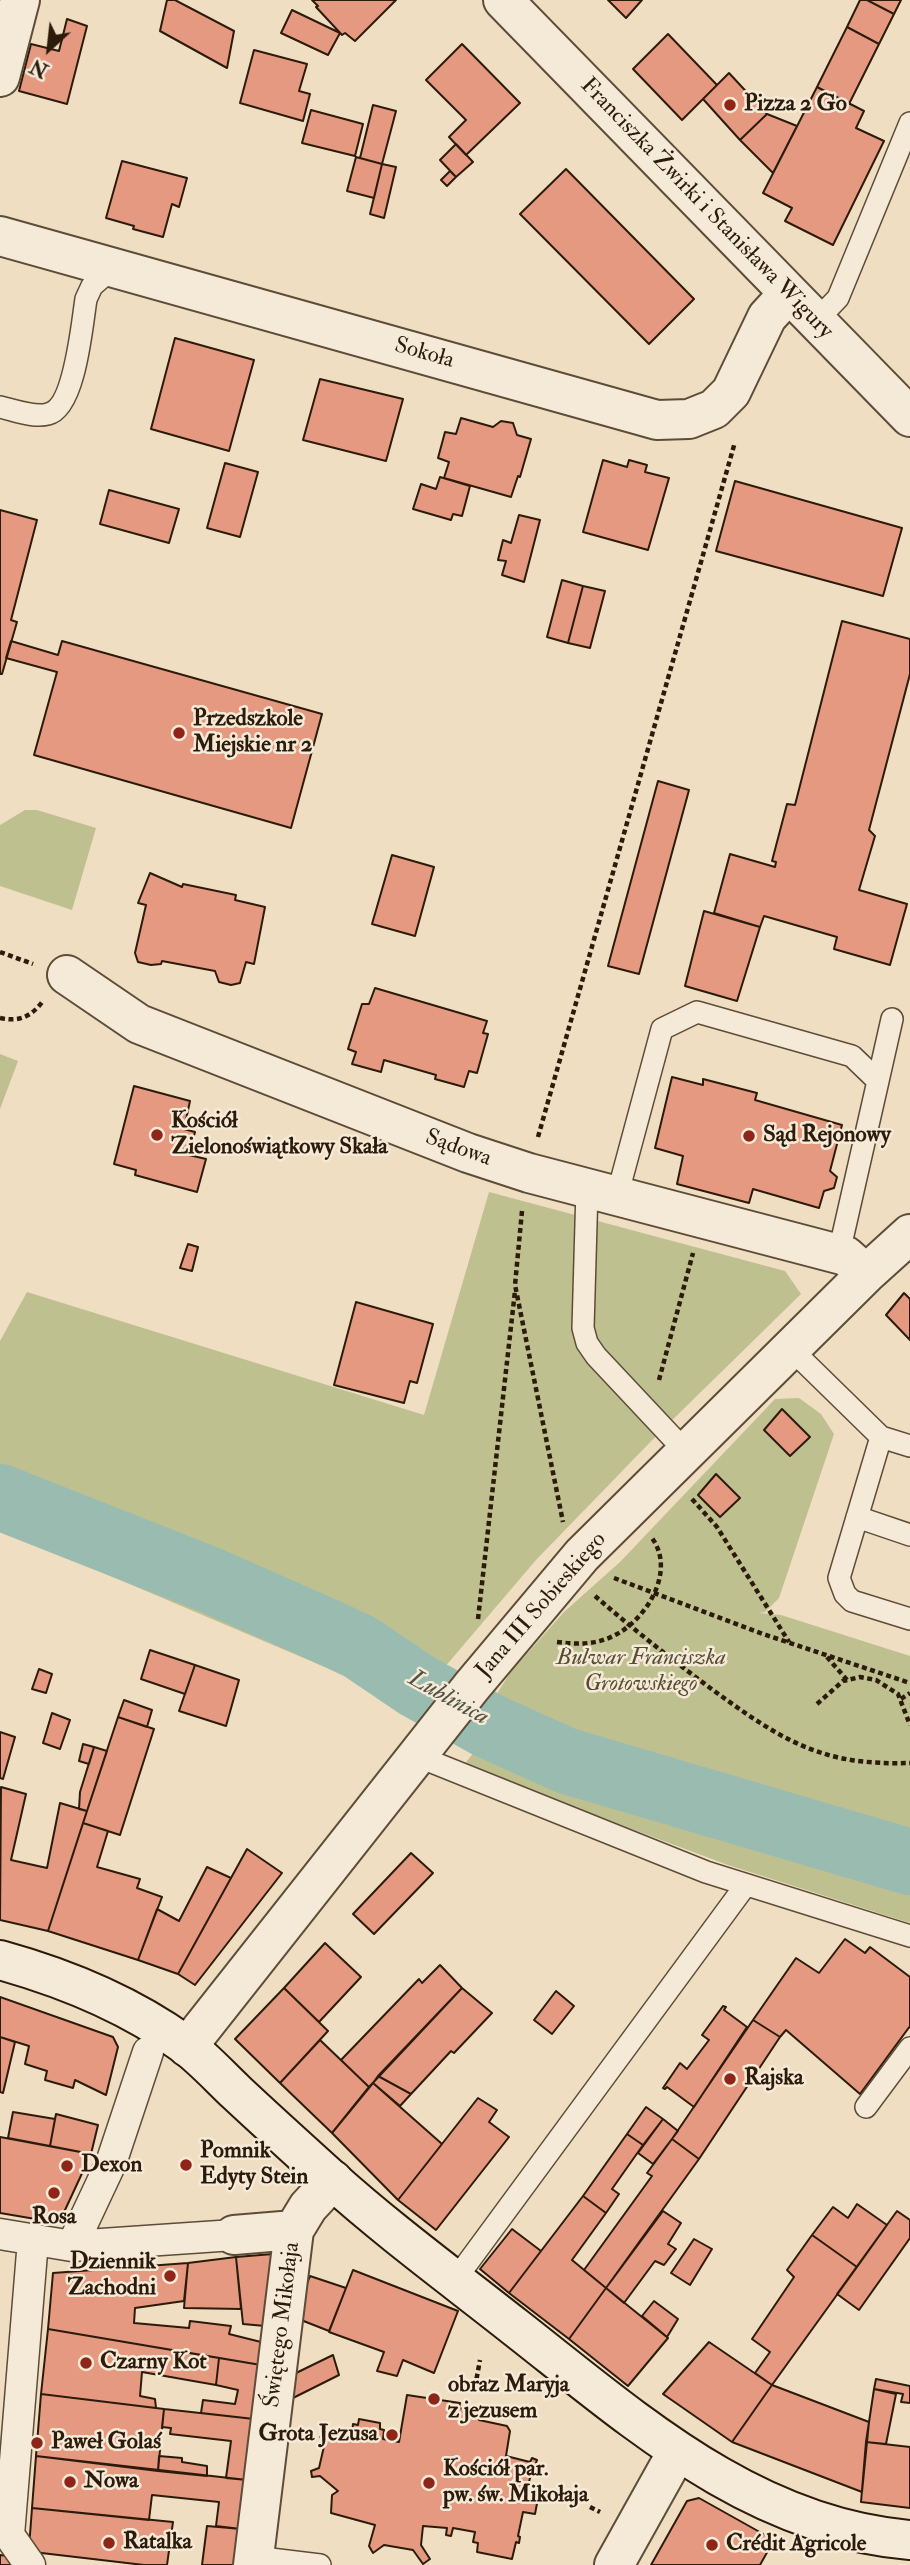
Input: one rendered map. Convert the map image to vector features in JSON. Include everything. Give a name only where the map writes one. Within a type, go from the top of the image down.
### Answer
[{"type":"street","points":[[0,76],[20,0]]},
{"type":"street","name":"Franciszka Żwirki i Stanisława Wigury","points":[[503,0],[910,417]]},
{"type":"street","name":"Sokoła","points":[[0,236],[657,420],[689,419],[714,409],[731,392],[767,317],[788,294]]},
{"type":"street","name":"Sądowa","points":[[57,983],[149,1028],[437,1142],[529,1173],[851,1264]]},
{"type":"street","name":"Jana III Sobieskiego","points":[[187,2047],[472,1686],[582,1555],[791,1349],[851,1264],[910,1234]]},
{"type":"street","points":[[0,1961],[82,1987],[152,2038],[187,2047],[333,2180],[456,2280],[677,2452],[733,2486],[804,2518],[868,2535],[910,2540]]},
{"type":"street","points":[[72,2246],[111,2162],[152,2038]]},
{"type":"street","name":"Świętego Mikołaja","points":[[253,2561],[295,2230],[308,2207],[333,2180]]},
{"type":"street","points":[[0,2234],[72,2246],[295,2230]]},
{"type":"street","points":[[30,2565],[5,2534],[33,2240]]},
{"type":"street","points":[[614,2565],[677,2452]]},
{"type":"lane","points":[[815,322],[838,298],[910,123]]},
{"type":"lane","points":[[0,407],[35,415],[49,414],[60,408],[70,386],[86,299],[92,286],[114,267]]},
{"type":"lane","points":[[687,1453],[596,1356],[587,1343],[583,1328],[602,1192],[662,1029],[697,1012],[852,1056],[877,1081]]},
{"type":"lane","points":[[851,1264],[843,1235],[892,1019]]},
{"type":"lane","points":[[791,1349],[881,1437],[910,1447]]},
{"type":"lane","points":[[881,1437],[839,1578],[840,1587],[852,1601],[910,1619]]},
{"type":"lane","points":[[857,1517],[910,1535]]},
{"type":"lane","points":[[428,1743],[745,1886],[910,1936]]},
{"type":"lane","points":[[456,2280],[745,1886]]},
{"type":"lane","points":[[866,2107],[910,2048]]},
{"type":"lane","points":[[253,2561],[320,2565]]},
{"type":"path","points":[[478,1621],[516,1260],[529,1173],[737,432]]},
{"type":"path","points":[[0,1018],[26,1018],[36,1010],[57,983]]},
{"type":"path","points":[[649,1414],[694,1252]]},
{"type":"path","points":[[515,1285],[564,1527]]},
{"type":"path","points":[[691,1498],[718,1527],[789,1643]]},
{"type":"path","points":[[545,1640],[574,1645],[606,1639],[629,1626],[640,1616],[654,1592],[660,1574],[661,1556],[650,1534]]},
{"type":"path","points":[[568,1572],[629,1626],[750,1717],[792,1741],[820,1753],[847,1759],[910,1763]]},
{"type":"path","points":[[611,1577],[789,1643],[910,1683]]},
{"type":"path","points":[[824,1655],[847,1680]]},
{"type":"path","points":[[817,1704],[843,1681],[860,1677],[876,1680],[898,1694],[910,1725]]},
{"type":"path","points":[[901,1699],[910,1693]]},
{"type":"path","points":[[475,2387],[480,2360]]},
{"type":"green space","points":[[25,810],[37,810],[96,828],[72,910],[0,886],[0,825]]},
{"type":"green space","points":[[0,1054],[18,1061],[0,1109]]},
{"type":"green space","points":[[489,1192],[785,1271],[801,1294],[659,1433],[536,1560],[432,1682],[358,1634],[0,1488],[0,1341],[27,1292],[424,1415]]},
{"type":"green space","name":"Bulwar Franciszka Grotowskiego","points":[[799,1398],[821,1414],[834,1434],[779,1598],[765,1612],[759,1613],[781,1615],[910,1656],[910,1849],[547,1743],[498,1713],[498,1692],[510,1673],[564,1612],[620,1562],[775,1399]]},
{"type":"green space","points":[[0,1512],[164,1575],[348,1651],[418,1696],[412,1704],[0,1529]]},
{"type":"green space","points":[[483,1741],[550,1770],[910,1875],[910,1923],[728,1865],[463,1766]]},
{"type":"building","points":[[167,0],[175,0],[234,31],[227,68],[160,31]]},
{"type":"building","points":[[312,0],[396,0],[355,41],[345,33],[342,35]]},
{"type":"building","points":[[608,0],[642,0],[626,18]]},
{"type":"building","points":[[860,0],[867,0],[894,14],[879,44],[847,27]]},
{"type":"building","points":[[867,0],[901,0],[894,14]]},
{"type":"building","points":[[292,10],[340,33],[328,55],[281,33]]},
{"type":"building","points":[[67,19],[87,26],[67,104],[19,91],[31,44],[59,51]]},
{"type":"building","points":[[847,27],[879,44],[849,104],[817,87]]},
{"type":"building","points":[[668,34],[717,85],[682,120],[633,69]]},
{"type":"building","points":[[462,44],[520,103],[466,155],[449,137],[466,120],[426,80]]},
{"type":"building","points":[[254,50],[307,64],[299,91],[310,94],[303,121],[240,103]]},
{"type":"building","points":[[729,73],[767,114],[740,140],[703,99]]},
{"type":"building","points":[[817,87],[864,111],[856,128],[884,141],[833,245],[785,221],[792,208],[763,193]]},
{"type":"building","points":[[373,105],[396,111],[382,164],[360,158]]},
{"type":"building","points":[[311,110],[363,124],[355,156],[302,143]]},
{"type":"building","points":[[767,114],[797,126],[773,173],[740,140]]},
{"type":"building","points":[[456,144],[473,162],[456,177],[440,160]]},
{"type":"building","points":[[356,157],[382,164],[374,198],[347,191]]},
{"type":"building","points":[[122,161],[187,178],[179,207],[172,204],[163,237],[106,218]]},
{"type":"building","points":[[382,164],[396,167],[384,218],[370,214]]},
{"type":"building","points":[[566,169],[694,299],[649,344],[520,214]]},
{"type":"building","points":[[450,171],[456,177],[447,186],[441,180]]},
{"type":"building","points":[[175,338],[254,360],[229,451],[151,429]]},
{"type":"building","points":[[320,379],[403,399],[386,461],[303,440]]},
{"type":"building","points":[[461,418],[493,427],[501,421],[513,423],[517,435],[531,439],[511,497],[444,478],[449,462],[438,458],[445,432],[456,434]]},
{"type":"building","points":[[603,460],[627,467],[629,460],[647,465],[645,472],[669,478],[648,550],[583,532]]},
{"type":"building","points":[[225,463],[258,472],[240,537],[207,528]]},
{"type":"building","points":[[440,477],[470,486],[462,516],[453,514],[451,520],[413,509],[421,484],[436,489]]},
{"type":"building","points":[[735,481],[902,528],[883,596],[716,551]]},
{"type":"building","points":[[109,490],[179,509],[169,543],[100,524]]},
{"type":"building","points":[[0,510],[37,520],[11,620],[17,622],[2,674],[0,674]]},
{"type":"building","points":[[519,515],[540,520],[524,582],[502,575],[506,561],[498,560],[503,540],[511,543]]},
{"type":"building","points":[[562,580],[583,586],[568,643],[547,637]]},
{"type":"building","points":[[583,586],[605,591],[590,648],[568,643]]},
{"type":"building","points":[[842,621],[910,639],[910,674],[869,830],[875,836],[859,890],[907,904],[890,965],[834,949],[837,937],[764,916],[760,927],[714,913],[730,854],[775,867],[776,862],[772,861],[787,804],[795,805]]},
{"type":"building","points":[[11,641],[58,655],[62,641],[322,714],[291,828],[34,755],[57,672],[6,658]]},
{"type":"building","points":[[658,781],[689,790],[639,974],[608,966]]},
{"type":"building","points":[[392,855],[434,867],[415,936],[372,924]]},
{"type":"building","points":[[150,873],[182,887],[183,884],[236,895],[235,900],[265,907],[254,964],[246,962],[240,983],[231,985],[219,982],[215,971],[162,961],[161,964],[151,965],[138,962],[135,953],[146,905],[138,903]]},
{"type":"building","points":[[704,911],[760,927],[737,1001],[685,986]]},
{"type":"building","points":[[375,988],[487,1021],[483,1033],[488,1034],[477,1073],[469,1071],[464,1087],[435,1079],[436,1075],[384,1060],[381,1072],[352,1064],[356,1052],[348,1049],[362,1004],[369,1004]]},
{"type":"building","name":"Sąd Rejonowy","points":[[672,1077],[703,1085],[703,1079],[757,1093],[755,1100],[842,1125],[830,1171],[837,1177],[834,1188],[824,1191],[819,1208],[753,1189],[749,1203],[677,1184],[683,1156],[655,1148]]},
{"type":"building","points":[[134,1086],[190,1101],[184,1129],[195,1132],[189,1155],[206,1159],[197,1192],[135,1175],[136,1170],[114,1164]]},
{"type":"building","points":[[188,1244],[198,1247],[192,1271],[180,1268]]},
{"type":"building","points":[[904,1293],[910,1299],[910,1340],[886,1315]]},
{"type":"building","points":[[356,1302],[433,1324],[417,1383],[410,1381],[404,1403],[334,1385]]},
{"type":"building","points":[[782,1409],[810,1437],[790,1456],[764,1430]]},
{"type":"building","points":[[716,1474],[740,1498],[720,1517],[698,1495]]},
{"type":"building","points":[[150,1650],[195,1665],[185,1694],[141,1679]]},
{"type":"building","points":[[195,1665],[239,1680],[226,1726],[179,1711]]},
{"type":"building","points":[[39,1669],[52,1674],[46,1693],[32,1689]]},
{"type":"building","points":[[124,1700],[152,1710],[147,1727],[118,1717]]},
{"type":"building","points":[[52,1713],[70,1720],[60,1749],[43,1743]]},
{"type":"building","points":[[118,1717],[154,1729],[120,1835],[83,1823]]},
{"type":"building","points":[[0,1732],[15,1737],[3,1779],[0,1778]]},
{"type":"building","points":[[83,1744],[94,1747],[89,1764],[79,1761]]},
{"type":"building","points":[[94,1747],[107,1751],[87,1811],[79,1809],[80,1792]]},
{"type":"building","points":[[1,1787],[26,1794],[11,1860],[47,1868],[60,1803],[87,1811],[48,1931],[0,1920]]},
{"type":"building","points":[[83,1823],[108,1831],[97,1867],[140,1879],[137,1888],[162,1897],[138,1960],[48,1931]]},
{"type":"building","points":[[247,1849],[282,1873],[195,1985],[178,1974]]},
{"type":"building","points":[[411,1853],[433,1873],[374,1934],[353,1914]]},
{"type":"building","points":[[207,1867],[231,1878],[178,1974],[138,1960],[157,1909],[179,1921]]},
{"type":"building","points":[[845,1939],[865,1953],[870,1947],[910,1977],[910,2026],[860,2094],[786,2030],[780,2037],[753,2020],[796,1958],[819,1973]]},
{"type":"building","points":[[325,1943],[361,1977],[319,2022],[284,1988]]},
{"type":"building","points":[[440,1965],[462,1988],[369,2087],[341,2060],[419,1979],[422,1983]]},
{"type":"building","points":[[284,1988],[328,2031],[280,2083],[235,2039]]},
{"type":"building","points":[[462,1988],[492,2013],[454,2053],[451,2051],[411,2094],[378,2076]]},
{"type":"building","points":[[556,1991],[574,2006],[552,2034],[534,2020]]},
{"type":"building","points":[[0,1997],[113,2037],[118,2047],[106,2095],[75,2080],[73,2088],[45,2080],[47,2071],[25,2064],[29,2046],[0,2037]]},
{"type":"building","points":[[723,2006],[726,2007],[724,2010],[747,2027],[694,2107],[667,2087],[663,2088],[680,2063],[687,2069],[709,2040],[702,2035]]},
{"type":"building","points":[[753,2020],[780,2037],[699,2159],[672,2139]]},
{"type":"building","points":[[0,2037],[15,2042],[3,2093],[0,2092]]},
{"type":"building","points":[[320,2040],[369,2087],[332,2133],[280,2083]]},
{"type":"building","points":[[378,2076],[411,2094],[400,2106],[373,2083]]},
{"type":"building","points":[[373,2083],[442,2144],[398,2200],[332,2133]]},
{"type":"building","points":[[478,2098],[497,2110],[489,2122],[509,2137],[436,2230],[398,2200]]},
{"type":"building","points":[[646,2107],[663,2119],[643,2145],[627,2134]]},
{"type":"building","points":[[13,2112],[55,2119],[50,2146],[8,2138]]},
{"type":"building","points":[[56,2114],[98,2125],[91,2154],[50,2146]]},
{"type":"building","points":[[663,2119],[678,2131],[653,2164],[638,2153]]},
{"type":"building","points":[[627,2134],[643,2145],[612,2189],[619,2194],[606,2213],[583,2196]]},
{"type":"building","points":[[0,2137],[91,2154],[59,2223],[0,2213]]},
{"type":"building","points":[[672,2139],[699,2159],[606,2288],[584,2270],[652,2176],[647,2173]]},
{"type":"building","points":[[583,2196],[606,2213],[572,2260],[606,2288],[569,2339],[509,2293]]},
{"type":"building","points":[[857,2204],[887,2225],[857,2267],[812,2235],[833,2207],[848,2218]]},
{"type":"building","points":[[663,2211],[681,2223],[668,2244],[676,2249],[664,2265],[655,2261],[624,2303],[606,2288]]},
{"type":"building","points":[[897,2211],[910,2220],[910,2238],[859,2310],[837,2294]]},
{"type":"building","points":[[512,2229],[541,2251],[509,2293],[480,2269]]},
{"type":"building","points":[[812,2235],[857,2267],[772,2385],[755,2373],[770,2352],[752,2339],[794,2277],[787,2270]]},
{"type":"building","points":[[694,2239],[712,2249],[690,2285],[671,2273]]},
{"type":"building","points":[[273,2254],[265,2326],[243,2324],[236,2257]]},
{"type":"building","points":[[236,2257],[241,2309],[184,2308],[188,2263]]},
{"type":"building","points":[[188,2263],[184,2301],[135,2308],[134,2323],[189,2328],[190,2321],[231,2326],[229,2334],[261,2342],[261,2365],[48,2329],[53,2273]]},
{"type":"building","points":[[353,2270],[458,2311],[434,2373],[403,2360],[397,2376],[377,2371],[384,2352],[329,2332]]},
{"type":"building","points":[[310,2276],[346,2288],[329,2331],[301,2320],[303,2294]]},
{"type":"building","points":[[606,2288],[668,2338],[628,2386],[569,2339]]},
{"type":"building","points":[[654,2301],[678,2319],[667,2337],[642,2316]]},
{"type":"building","points":[[48,2329],[219,2358],[216,2385],[142,2372],[140,2396],[155,2399],[156,2408],[41,2394]]},
{"type":"building","points":[[709,2342],[772,2385],[732,2442],[663,2394]]},
{"type":"building","points":[[333,2355],[339,2375],[293,2398],[294,2374]]},
{"type":"building","points":[[219,2358],[261,2365],[254,2419],[201,2413],[203,2400],[235,2404],[238,2390],[216,2385]]},
{"type":"building","points":[[876,2379],[910,2386],[910,2403],[901,2402],[903,2394],[874,2389]]},
{"type":"building","points":[[772,2385],[869,2422],[862,2492],[732,2442]]},
{"type":"building","points":[[874,2389],[896,2394],[886,2444],[866,2442]]},
{"type":"building","points":[[41,2394],[164,2409],[158,2471],[36,2456]]},
{"type":"building","name":"Kościół par. pw. św. Mikołaja","points":[[407,2395],[460,2403],[459,2408],[480,2412],[479,2420],[507,2426],[510,2431],[506,2456],[530,2462],[532,2458],[537,2460],[527,2490],[539,2493],[535,2514],[523,2512],[519,2543],[516,2542],[512,2559],[477,2552],[478,2543],[473,2542],[475,2532],[453,2528],[451,2536],[446,2535],[447,2528],[423,2526],[421,2545],[430,2559],[423,2564],[413,2550],[384,2545],[373,2553],[369,2546],[375,2525],[331,2513],[332,2495],[338,2491],[320,2476],[312,2477],[311,2471],[319,2468],[325,2442],[320,2437],[324,2432],[331,2439],[352,2434],[353,2424],[358,2425],[359,2419],[380,2423],[380,2429],[384,2430],[383,2439],[399,2442]]},
{"type":"building","points":[[164,2409],[254,2419],[247,2480],[226,2478],[231,2441],[170,2434],[171,2428],[162,2427]]},
{"type":"building","points":[[866,2442],[910,2447],[910,2508],[861,2502]]},
{"type":"building","points":[[36,2456],[247,2480],[241,2529],[216,2526],[219,2502],[152,2495],[149,2520],[32,2508]]},
{"type":"building","points":[[159,2456],[182,2458],[182,2462],[207,2466],[207,2476],[158,2471]]},
{"type":"building","points":[[699,2498],[774,2540],[760,2565],[651,2565],[687,2501]]},
{"type":"building","points":[[32,2508],[173,2522],[167,2565],[144,2565],[33,2552],[29,2548]]},
{"type":"building","points":[[207,2526],[241,2529],[238,2565],[202,2565]]},
{"type":"building","points":[[0,2555],[15,2557],[15,2565],[0,2565]]},
{"type":"waterway","name":"Lublinica","points":[[0,1497],[210,1580],[330,1633],[360,1647],[416,1685],[489,1726],[567,1761],[910,1862]]},
{"type":"place","name":"Pizza 2 Go","points":[[730,105]]},
{"type":"place","name":"Przedszkole Miejskie nr 2","points":[[179,733]]},
{"type":"place","name":"Kościół Zielonoświątkowy Skała","points":[[157,1135]]},
{"type":"place","name":"Sąd Rejonowy","points":[[749,1136]]},
{"type":"place","name":"Rajska","points":[[730,2079]]},
{"type":"place","name":"Pomnik Edyty Stein","points":[[186,2165]]},
{"type":"place","name":"Dexon","points":[[67,2166]]},
{"type":"place","name":"Rosa","points":[[54,2193]]},
{"type":"place","name":"Dziennik Zachodni","points":[[170,2276]]},
{"type":"place","name":"Czarny Kot","points":[[86,2363]]},
{"type":"place","name":"obraz Maryja z jezusem","points":[[434,2399]]},
{"type":"place","name":"Grota Jezusa","points":[[392,2435]]},
{"type":"place","name":"Paweł Golaś","points":[[37,2443]]},
{"type":"place","name":"Nowa","points":[[70,2482]]},
{"type":"place","name":"Kościół par. pw. św. Mikołaja","points":[[429,2483]]},
{"type":"place","name":"Ratalka","points":[[109,2543]]},
{"type":"place","name":"Crédit Agricole","points":[[712,2545]]}]
